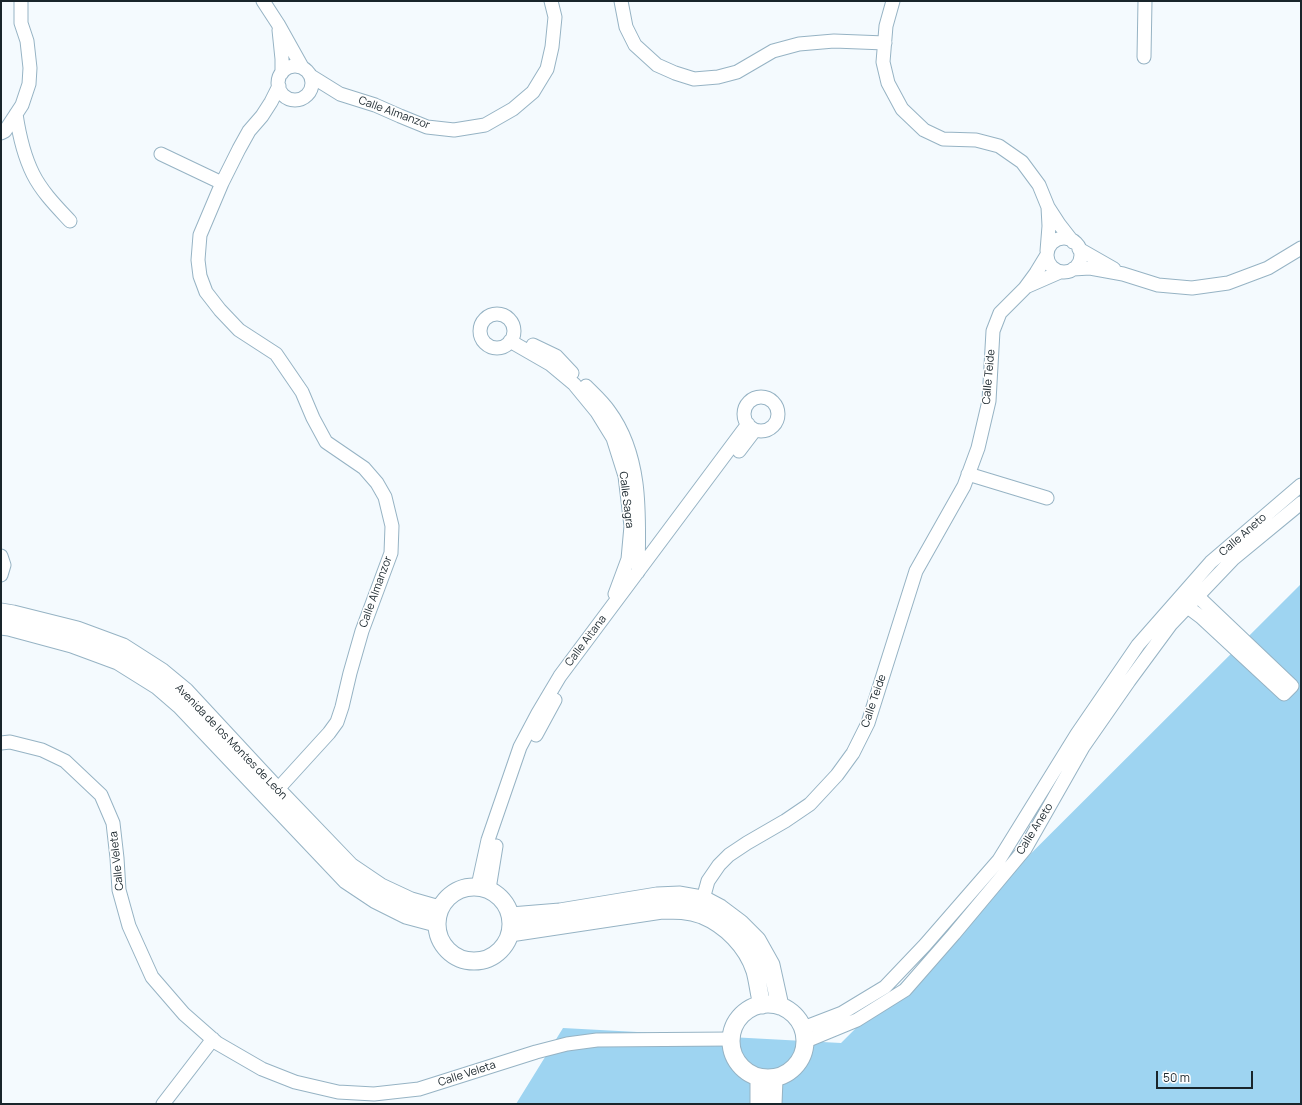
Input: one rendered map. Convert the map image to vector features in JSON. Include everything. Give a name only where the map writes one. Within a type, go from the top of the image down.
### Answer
[{"type":"street","points":[[1,133],[5,130],[22,105],[29,84],[30,68],[28,41],[21,23],[22,1]]},
{"type":"street","points":[[262,1],[278,24],[306,72],[312,87],[305,96],[296,99],[292,99],[283,94],[280,79],[282,59],[278,24]]},
{"type":"street","points":[[893,1],[886,26],[883,62],[888,83],[902,109],[924,130],[943,139],[976,140],[999,146],[1022,162],[1039,185],[1048,207],[1076,246],[1080,255],[1080,260],[1073,269]]},
{"type":"street","points":[[1144,58],[1145,1]]},
{"type":"street","name":"Calle Almanzor","points":[[306,72],[340,94],[375,105],[428,127],[454,130],[485,125],[513,110],[533,92],[547,69],[552,47],[555,17],[554,2]]},
{"type":"street","points":[[623,2],[626,27],[635,45],[657,65],[694,79],[718,77],[737,72],[773,51],[799,44],[834,41],[885,43]]},
{"type":"street","points":[[280,79],[286,69],[291,66],[297,66],[306,72]]},
{"type":"street","name":"Calle Almanzor","points":[[277,790],[329,733],[337,722],[362,631],[391,552],[392,526],[384,497],[377,483],[364,468],[326,442],[313,418],[302,392],[276,354],[239,330],[220,310],[206,292],[200,276],[198,260],[200,235],[222,183],[249,131],[262,116],[280,79]]},
{"type":"street","name":"Calle Almanzor","points":[[305,96],[340,94]]},
{"type":"street","name":"Calle Almanzor","points":[[262,116],[292,99]]},
{"type":"street","points":[[16,114],[19,132],[33,174],[47,196],[70,221]]},
{"type":"street","points":[[161,154],[222,183]]},
{"type":"street","points":[[1048,207],[1048,261],[1050,266],[1060,272],[1073,269],[1090,268],[1122,274],[1158,285],[1192,288],[1228,284],[1268,268],[1301,248]]},
{"type":"street","points":[[1047,253],[1049,247],[1057,240],[1068,239],[1076,246],[1122,274]]},
{"type":"street","name":"Calle Teide","points":[[703,899],[708,881],[719,865],[729,855],[810,804],[837,775],[852,753],[868,724],[916,571],[960,492],[978,448],[989,401],[993,331],[1000,313],[1025,288],[1036,273],[1047,253]]},
{"type":"street","name":"Calle Teide","points":[[1025,288],[1060,272]]},
{"type":"street","name":"Calle Sagra","points":[[638,576],[647,550],[639,536],[635,470],[625,437],[609,411],[556,356],[512,338],[550,364],[574,384],[597,412],[613,438],[625,476],[631,526],[647,550]]},
{"type":"street","name":"Calle Aitana","points":[[483,888],[513,791],[530,746],[573,668],[638,576],[647,550],[751,427]]},
{"type":"street","points":[[968,474],[1047,498]]},
{"type":"street","name":"Calle Aneto","points":[[1193,592],[1211,562],[1301,485]]},
{"type":"street","name":"Calle Aneto","points":[[804,1034],[857,1020],[905,990],[1025,849],[1083,747],[1128,681],[1171,624],[1183,603],[1193,592],[1301,503]]},
{"type":"street","points":[[639,536],[647,543],[647,550]]},
{"type":"street","name":"Calle Sagra","points":[[611,607],[628,559],[647,550]]},
{"type":"street","points":[[1,556],[4,565],[1,575]]},
{"type":"street","name":"Calle Aitana","points":[[483,888],[488,840],[520,747],[560,676],[611,607],[638,576]]},
{"type":"street","points":[[1183,603],[1201,617],[1284,694],[1292,686],[1193,592]]},
{"type":"street","name":"Avenida de los Montes de León","points":[[1,612],[77,630],[123,647],[162,672],[184,691],[350,866],[381,887],[438,916]]},
{"type":"street","name":"Avenida de los Montes de León","points":[[1,626],[72,644],[118,661],[158,686],[180,705],[346,880],[382,903],[406,915],[438,916]]},
{"type":"street","name":"Calle Veleta","points":[[1,743],[10,742],[42,750],[65,761],[101,795],[113,823],[119,890],[129,926],[152,977],[184,1014],[217,1043],[262,1069],[295,1082],[338,1092],[374,1094],[419,1089],[536,1052],[567,1044],[597,1040],[731,1039]]},
{"type":"street","points":[[466,887],[483,888],[499,896],[506,905],[510,925],[506,944],[498,953],[487,959],[475,962],[463,960],[452,955],[441,941],[438,935],[438,916],[446,899],[455,891],[466,887]]},
{"type":"street","points":[[510,925],[560,912],[657,896],[680,895],[703,899],[720,908],[740,923],[757,940],[771,965],[780,1006]]},
{"type":"street","points":[[510,925],[662,910],[682,910],[702,915],[721,926],[736,939],[746,952],[755,971],[762,1004]]},
{"type":"street","points":[[762,1004],[780,1006],[790,1011],[798,1018],[804,1034],[804,1052],[800,1061],[793,1070],[784,1076],[766,1078],[747,1072],[738,1064],[732,1052],[731,1039],[734,1027],[740,1016],[750,1009],[762,1004]]},
{"type":"street","points":[[163,1104],[213,1039]]},
{"type":"street","points":[[759,1104],[766,1078]]},
{"type":"street","points":[[766,1078],[773,1104]]},
{"type":"shaded area","points":[[1301,584],[1301,1104],[516,1104],[563,1028],[841,1043]]}]
